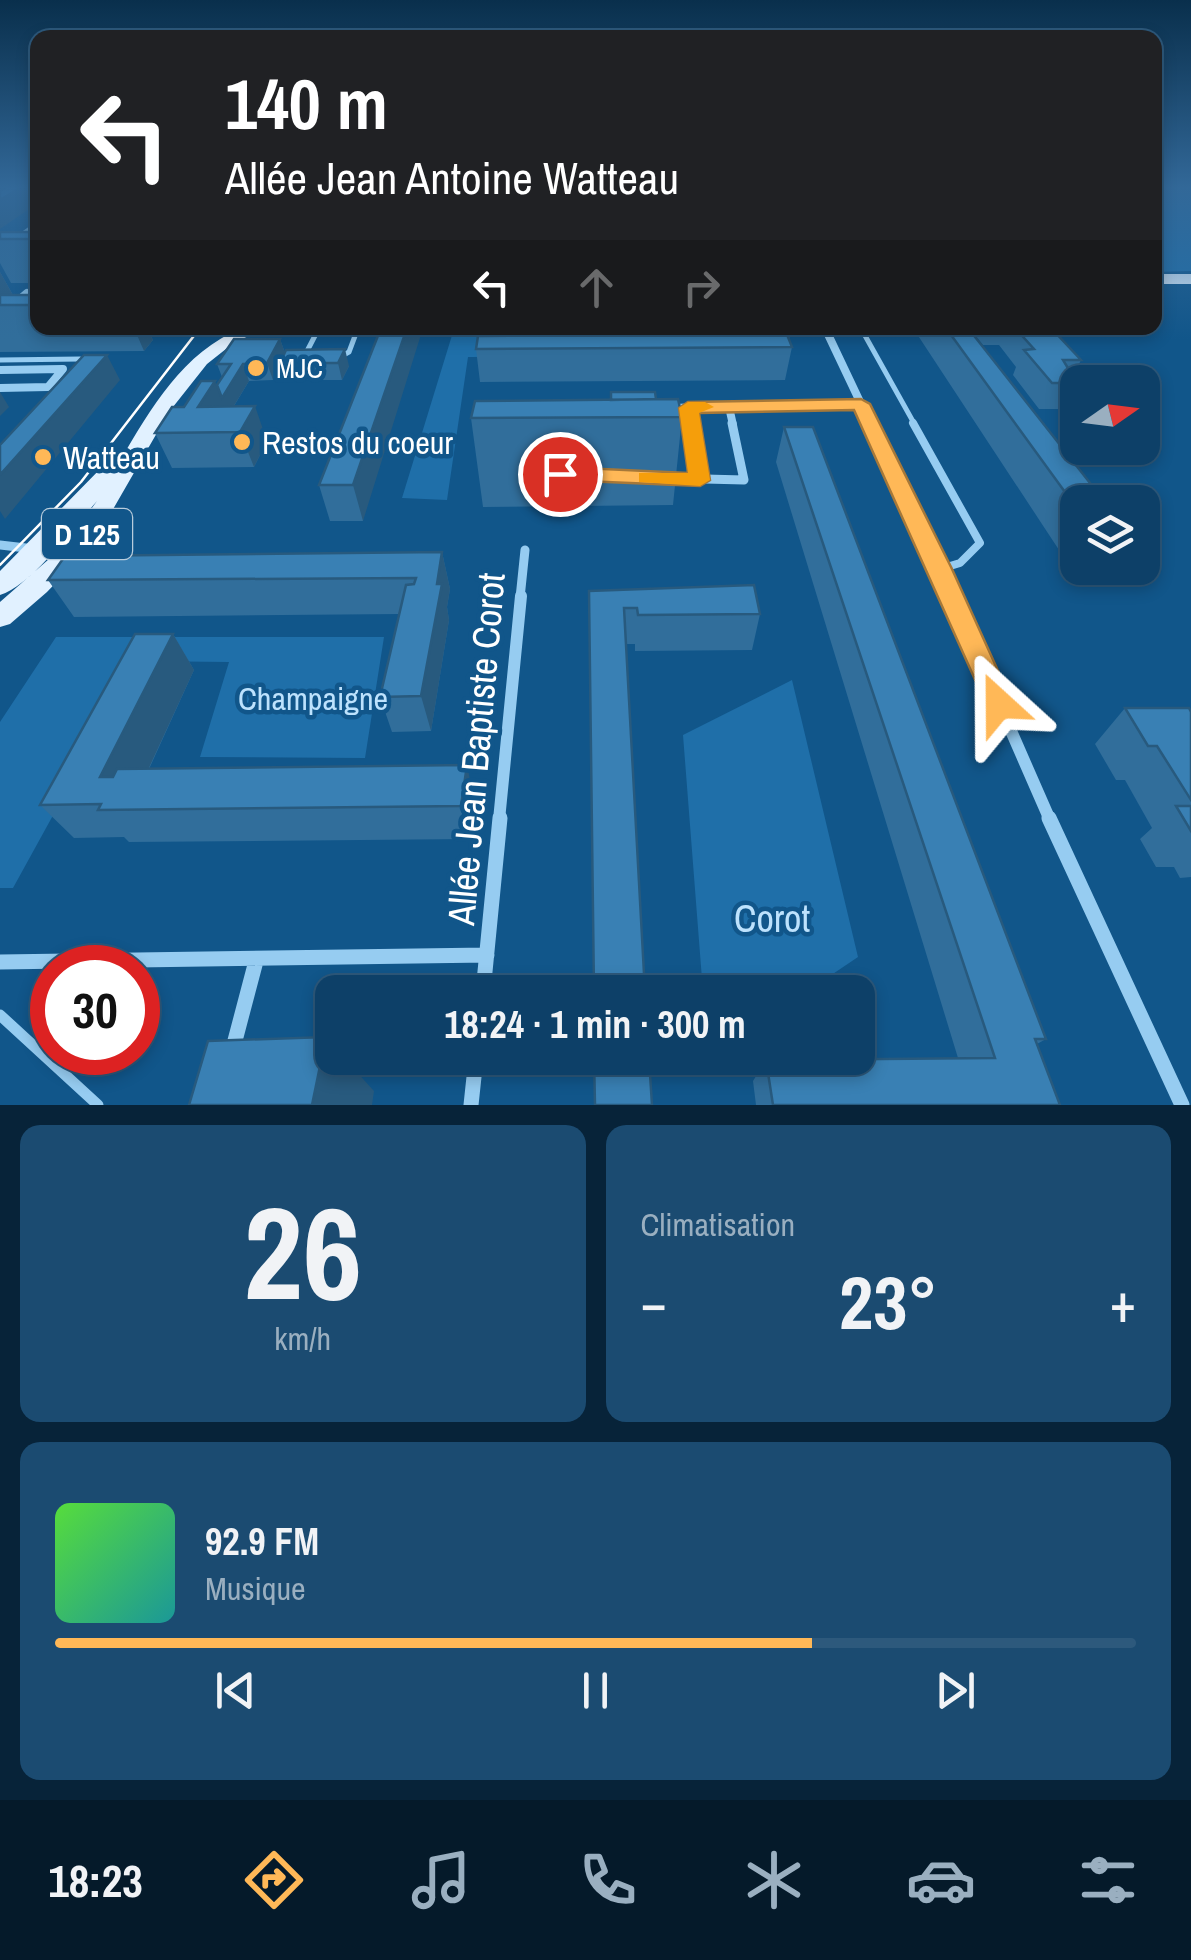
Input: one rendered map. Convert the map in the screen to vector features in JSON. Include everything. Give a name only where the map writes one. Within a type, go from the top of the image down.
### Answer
[{"type":"main road","points":[[1162,282],[1191,282]]},
{"type":"main road","name":"D 125","points":[[201,358],[205,343],[213,335]]},
{"type":"main road","name":"D 125","points":[[0,617],[23,569],[70,553],[93,525],[149,430],[201,358],[235,335]]},
{"type":"main road","name":"D 125","points":[[0,586],[23,569],[149,430]]},
{"type":"street","points":[[0,253],[20,238]]},
{"type":"street","points":[[0,253],[19,255]]},
{"type":"street","points":[[0,316],[26,293]]},
{"type":"street","points":[[828,335],[940,569],[1088,908],[1182,1105]]},
{"type":"street","points":[[0,370],[63,370],[48,387],[0,388]]},
{"type":"street","points":[[653,408],[861,404]]},
{"type":"street","points":[[661,478],[744,480],[729,407]]},
{"type":"street","points":[[688,408],[700,480]]},
{"type":"street","points":[[0,545],[23,569],[70,553]]},
{"type":"street","name":"Allée Jean Baptiste Corot","points":[[485,975],[525,550]]},
{"type":"street","points":[[0,962],[256,961],[487,954]]},
{"type":"street","points":[[228,1069],[256,961]]},
{"type":"street","points":[[472,1105],[475,1075]]},
{"type":"lane","points":[[312,362],[304,356],[315,335]]},
{"type":"lane","points":[[333,360],[349,352],[355,335]]},
{"type":"lane","points":[[864,335],[980,543],[960,563],[940,569]]},
{"type":"lane","points":[[0,360],[80,359]]},
{"type":"lane","points":[[0,1015],[98,1105]]},
{"type":"green space","points":[[1162,238],[1191,238],[1191,271],[1162,272]]},
{"type":"green space","points":[[452,335],[735,335],[741,356],[468,357],[447,500],[402,498]]},
{"type":"green space","name":"Champaigne","points":[[56,637],[384,637],[365,758],[200,757],[229,662],[138,661],[13,888],[0,888],[0,722]]},
{"type":"green space","name":"Corot","points":[[792,680],[858,957],[831,975],[702,975],[683,735]]},
{"type":"building","points":[[0,295],[30,295],[30,305],[0,305]]},
{"type":"building","points":[[378,335],[405,335],[353,485],[319,485]]},
{"type":"building","points":[[787,335],[792,347],[476,349],[478,336]]},
{"type":"building","points":[[951,335],[974,335],[1060,445],[1060,465],[1076,465],[1092,485],[1060,485]]},
{"type":"building","points":[[1021,335],[1058,335],[1081,360],[1063,360],[1066,365],[1060,365],[1060,383],[1052,383],[1024,350],[1034,349]]},
{"type":"building","points":[[234,339],[280,339],[267,363],[243,364],[222,398],[217,385],[231,364],[217,364]]},
{"type":"building","points":[[345,349],[338,363],[280,363],[286,350]]},
{"type":"building","points":[[84,355],[107,355],[0,475],[0,445]]},
{"type":"building","points":[[201,381],[215,381],[198,407],[255,406],[240,432],[155,433],[172,407],[184,407]]},
{"type":"building","points":[[611,392],[655,392],[656,399],[611,400]]},
{"type":"building","points":[[678,399],[682,417],[471,418],[475,401]]},
{"type":"building","points":[[784,427],[813,427],[1046,1039],[1035,1039],[1060,1105],[773,1105],[768,1075],[875,1075],[875,1059],[995,1058]]},
{"type":"building","points":[[442,552],[437,584],[442,584],[421,696],[380,697],[406,585],[414,584],[416,578],[48,580],[65,556]]},
{"type":"building","points":[[754,585],[760,614],[638,615],[637,608],[624,608],[644,975],[594,975],[589,591]]},
{"type":"building","points":[[135,634],[173,634],[100,777],[113,777],[117,769],[467,765],[461,806],[98,810],[101,804],[40,805]]},
{"type":"building","points":[[1125,708],[1189,708],[1191,800],[1157,746],[1148,746]]},
{"type":"building","points":[[1176,806],[1191,806],[1191,831]]},
{"type":"building","points":[[315,1037],[315,1075],[318,1075],[312,1105],[189,1105],[208,1041]]},
{"type":"building","points":[[594,1075],[650,1075],[652,1105],[595,1105]]},
{"type":"tram line","points":[[0,565],[81,482],[195,335]]},
{"type":"slow traffic","points":[[646,477],[700,480],[688,408],[705,407]]},
{"type":"place","name":"MJC","points":[[256,368]]},
{"type":"place","name":"Restos du coeur","points":[[242,442]]},
{"type":"place","name":"Watteau","points":[[43,457]]},
{"type":"route","points":[[560,474],[700,480],[688,408],[861,404],[999,704]]}]
